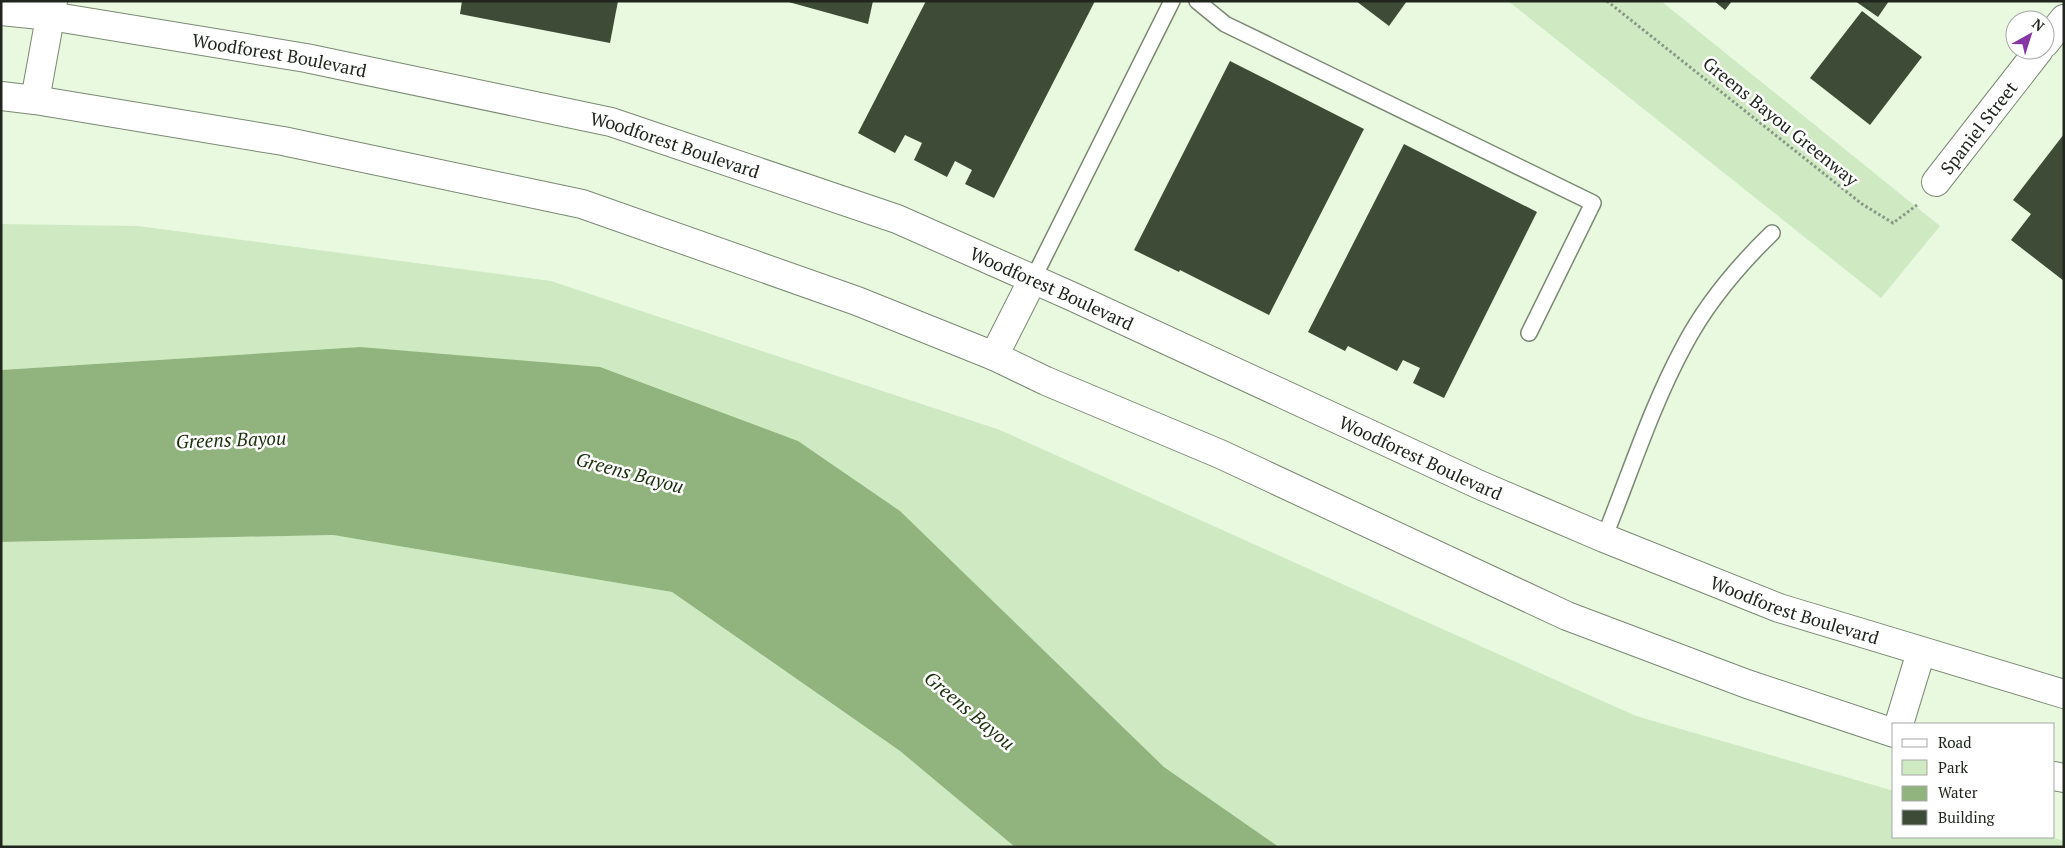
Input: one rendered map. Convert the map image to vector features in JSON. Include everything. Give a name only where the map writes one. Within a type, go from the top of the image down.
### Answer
[{"type":"main road","name":"Woodforest Boulevard","points":[[1,10],[52,9],[306,58],[611,122],[897,219],[1033,279],[1482,486],[1604,538],[1779,608],[2064,694]]},
{"type":"main road","points":[[35,100],[52,9]]},
{"type":"main road","points":[[2055,30],[2064,19]]},
{"type":"main road","name":"Spaniel Street","points":[[1936,182],[2031,60]]},
{"type":"main road","points":[[1,96],[283,140],[582,204],[857,301],[994,356],[1046,381],[1220,454],[1567,616],[1747,684],[1892,732]]},
{"type":"main road","points":[[994,356],[1033,279]]},
{"type":"main road","points":[[1899,723],[1921,652]]},
{"type":"lane","points":[[1033,279],[1172,1]]},
{"type":"lane","points":[[1197,1],[1225,24],[1593,203],[1529,333]]},
{"type":"lane","points":[[1604,538],[1661,394],[1684,345],[1714,299],[1772,232]]},
{"type":"path","name":"Greens Bayou Greenway","points":[[1607,1],[1862,204],[1893,223],[1919,203],[1936,182]]},
{"type":"green space","points":[[1508,1],[1661,1],[1940,226],[1881,298]]},
{"type":"green space","points":[[1,224],[138,226],[551,281],[1000,430],[1636,716],[1892,790],[1892,838],[2054,838],[2064,841],[2064,847],[1279,847],[1164,767],[899,511],[360,347],[1,370]]},
{"type":"green space","points":[[333,535],[672,592],[900,751],[1015,847],[1,847],[1,542]]},
{"type":"water","name":"Greens Bayou","points":[[360,347],[600,367],[798,441],[900,511],[1164,767],[1279,847],[1015,847],[900,751],[672,592],[333,535],[1,542],[1,370]]},
{"type":"building","points":[[462,1],[618,1],[610,43],[460,14]]},
{"type":"building","points":[[785,1],[873,1],[868,24]]},
{"type":"building","points":[[926,1],[1095,1],[994,198],[965,184],[972,170],[955,161],[947,177],[914,160],[922,143],[905,135],[895,153],[858,133]]},
{"type":"building","points":[[1356,1],[1407,1],[1389,26]]},
{"type":"building","points":[[1714,1],[1732,1],[1725,10]]},
{"type":"building","points":[[1855,1],[1889,1],[1878,17]]},
{"type":"building","points":[[1862,11],[1922,57],[1870,125],[1810,78]]},
{"type":"building","points":[[1230,61],[1364,129],[1269,315],[1180,270],[1179,272],[1134,250]]},
{"type":"building","points":[[2064,134],[2064,281],[2011,240],[2031,214],[2013,200]]},
{"type":"building","points":[[1404,144],[1537,212],[1444,398],[1413,383],[1420,368],[1403,360],[1397,371],[1348,346],[1345,351],[1308,332]]}]
